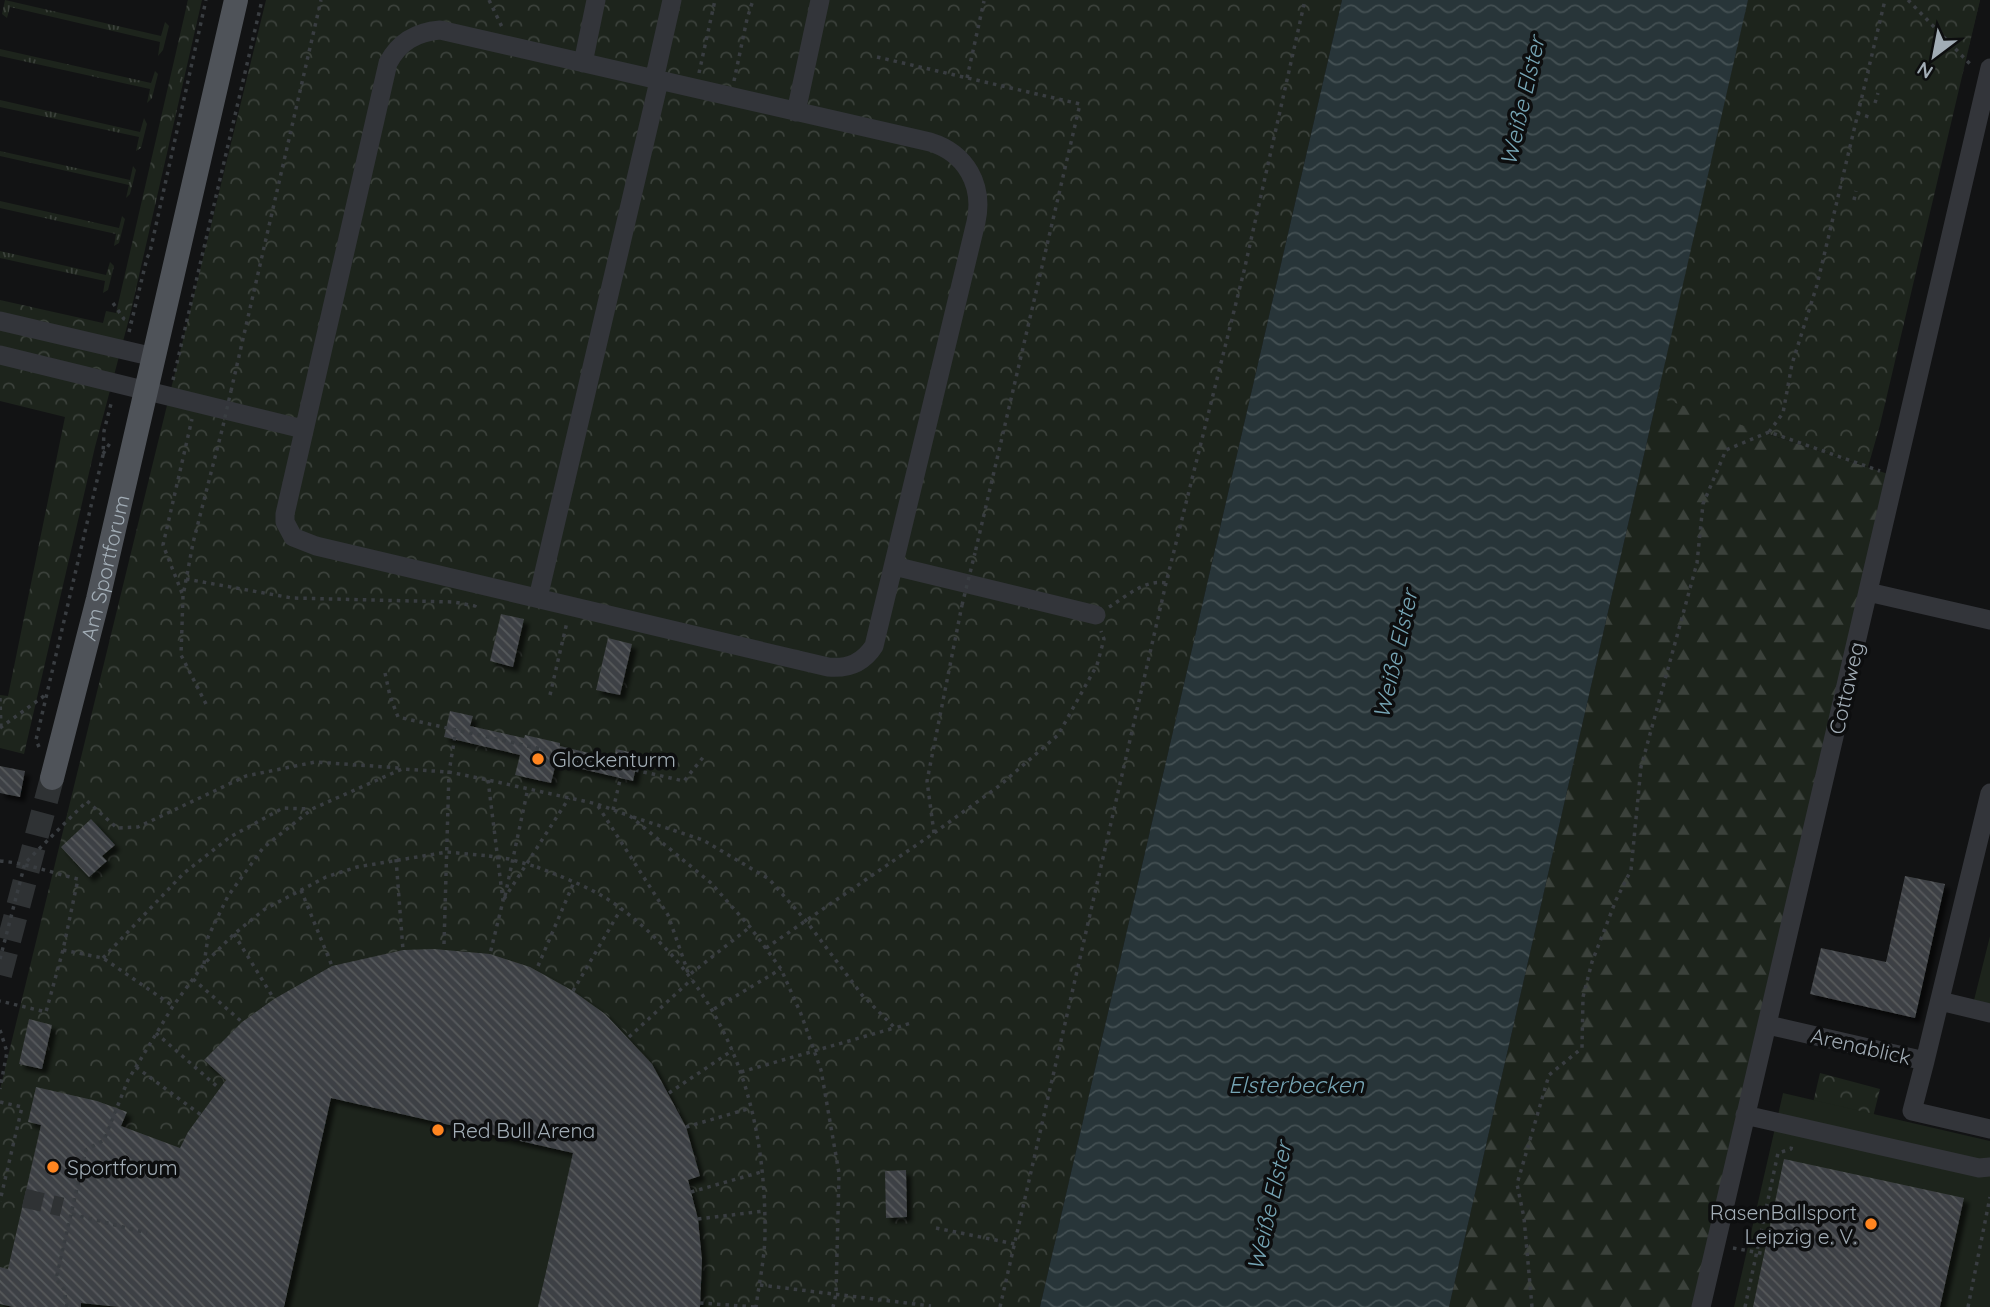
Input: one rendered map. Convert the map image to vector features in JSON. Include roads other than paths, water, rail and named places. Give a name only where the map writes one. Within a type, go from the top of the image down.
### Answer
[{"type":"main road","name":"Am Sportforum","points":[[52,778],[101,588],[158,393],[154,357],[236,0]]},
{"type":"street","points":[[583,63],[596,0]]},
{"type":"street","points":[[538,598],[672,0]]},
{"type":"street","points":[[796,112],[820,0]]},
{"type":"street","points":[[440,30],[583,63],[941,146],[952,152],[968,168],[977,188],[979,211],[874,646],[859,662],[839,668],[316,547],[293,537],[285,522],[303,429],[388,63],[393,54],[419,34],[440,30]]},
{"type":"street","name":"Cottaweg","points":[[1702,1307],[1989,77]]},
{"type":"street","points":[[0,321],[154,357]]},
{"type":"street","points":[[0,355],[303,429]]},
{"type":"street","points":[[894,566],[1096,615]]},
{"type":"street","points":[[1868,592],[1990,620]]},
{"type":"street","name":"Arenablick","points":[[1768,1025],[1926,1061],[1990,793]]},
{"type":"street","points":[[1940,1001],[1990,1013]]},
{"type":"street","points":[[1926,1061],[1912,1111],[1990,1129]]},
{"type":"street","points":[[1745,1115],[1979,1168],[1990,1167]]},
{"type":"water","name":"Elsterbecken","points":[[1342,0],[1748,0],[1449,1307],[1040,1307]]},
{"type":"tunnel","points":[[0,975],[52,778]]},
{"type":"tunnel","points":[[24,1198],[62,1207]]},
{"type":"place","name":"Glockenturm","points":[[538,759]]},
{"type":"place","name":"Red Bull Arena","points":[[438,1130]]},
{"type":"place","name":"Sportforum","points":[[53,1167]]},
{"type":"place","name":"RasenBallsport Leipzig e. V.","points":[[1871,1224]]},
{"type":"water label","name":"Weiße Elster","points":[[1522,101]]},
{"type":"water label","name":"Weiße Elster","points":[[1395,654]]},
{"type":"water label","name":"Weiße Elster","points":[[1269,1206]]}]
